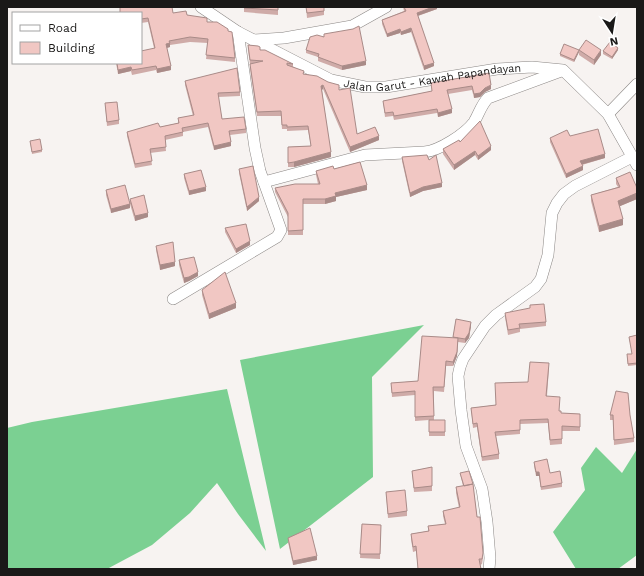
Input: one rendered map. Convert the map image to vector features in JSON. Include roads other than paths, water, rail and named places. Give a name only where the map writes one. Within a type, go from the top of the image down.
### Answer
[{"type":"street","name":"Jalan Garut - Kawah Papandayan","points":[[201,7],[252,40],[331,80],[364,87],[386,87],[497,69],[532,67],[563,70]]},
{"type":"street","points":[[252,40],[284,38],[352,26],[386,7]]},
{"type":"street","points":[[173,299],[278,237],[281,230],[264,182],[255,148],[238,32]]},
{"type":"street","points":[[264,182],[365,155],[434,151],[468,129],[488,98],[563,70],[608,114],[634,161],[574,186],[564,194],[552,213],[548,255],[541,279],[535,288],[496,315],[485,326],[460,366],[458,376],[466,446],[482,489],[487,522],[490,558],[489,569]]},
{"type":"street","points":[[608,114],[637,84]]}]
